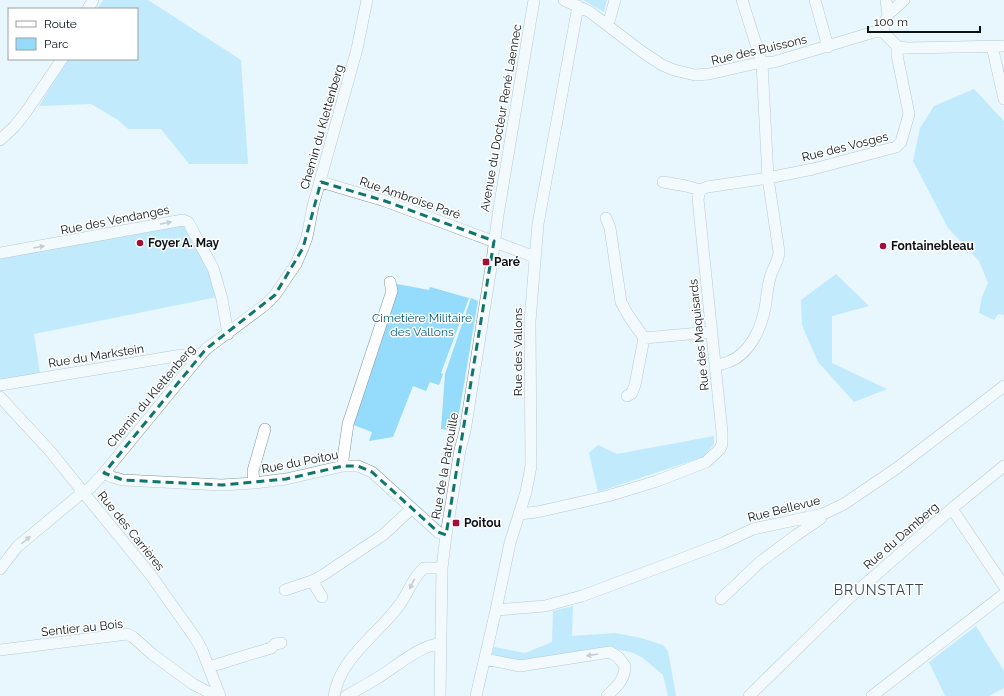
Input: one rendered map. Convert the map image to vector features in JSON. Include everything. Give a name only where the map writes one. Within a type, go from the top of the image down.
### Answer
[{"type":"street","name":"Chemin du Klettenberg","points":[[0,569],[17,547],[83,492],[90,488],[206,350],[265,305],[275,295],[296,264],[307,237],[313,206],[321,182],[357,49],[367,0]]},
{"type":"street","name":"Avenue du Docteur René Laennec","points":[[494,241],[534,0]]},
{"type":"street","name":"Rue des Buissons","points":[[564,0],[590,12],[662,65],[674,70],[695,75],[774,62],[874,32],[883,32]]},
{"type":"street","points":[[607,24],[614,0]]},
{"type":"street","points":[[716,365],[728,362],[739,356],[751,343],[759,328],[765,310],[770,276],[779,252],[768,178],[762,63],[742,0]]},
{"type":"street","points":[[815,0],[828,46]]},
{"type":"street","points":[[886,0],[888,16],[884,24],[883,32],[898,47],[1004,46]]},
{"type":"street","points":[[888,12],[892,11],[904,0]]},
{"type":"street","name":"Rue des Vallons","points":[[476,696],[510,543],[526,492],[531,466],[530,321],[538,224],[578,6]]},
{"type":"street","points":[[992,46],[1004,99]]},
{"type":"street","name":"Rue des Vosges","points":[[768,178],[814,169],[896,147],[901,142],[909,114],[897,55],[898,47]]},
{"type":"street","points":[[0,140],[14,127],[26,112],[61,60]]},
{"type":"street","points":[[664,182],[700,190],[707,187],[768,178]]},
{"type":"street","name":"Rue Ambroise Paré","points":[[321,182],[385,201],[535,257]]},
{"type":"street","name":"Rue des Maquisards","points":[[519,514],[536,512],[608,496],[706,462],[720,450],[722,444],[722,432],[698,199],[700,190]]},
{"type":"street","points":[[606,218],[610,228],[621,302],[628,316],[644,338],[635,385],[632,393],[627,396]]},
{"type":"street","name":"Rue des Vendanges","points":[[0,253],[183,220],[188,222],[213,268],[222,299],[228,334]]},
{"type":"street","name":"Rue de la Patrouille","points":[[440,696],[442,568],[446,535],[460,450],[465,431],[494,241]]},
{"type":"street","points":[[343,466],[348,424],[392,291],[390,282]]},
{"type":"street","points":[[644,338],[711,332]]},
{"type":"street","name":"Rue du Markstein","points":[[0,385],[182,355],[195,362]]},
{"type":"street","name":"Rue Bellevue","points":[[496,610],[545,606],[582,596],[723,543],[753,529],[824,514],[844,504],[875,484],[1004,386]]},
{"type":"street","name":"Rue des Carrières","points":[[0,397],[50,451],[150,574],[196,639],[220,694]]},
{"type":"street","name":"Rue du Poitou","points":[[254,483],[253,471],[265,429]]},
{"type":"street","name":"Rue du Poitou","points":[[104,473],[123,480],[222,485],[286,479],[343,466],[358,466],[372,472],[438,532],[446,535]]},
{"type":"street","name":"Rue du Damberg","points":[[749,696],[848,599],[952,508],[1004,466]]},
{"type":"street","points":[[952,508],[1004,586]]},
{"type":"street","points":[[284,590],[312,581],[383,535],[411,509]]},
{"type":"street","points":[[721,599],[760,562],[820,519],[824,514]]},
{"type":"street","points":[[334,696],[335,688],[340,676],[349,662],[401,604],[415,576],[424,568],[442,568]]},
{"type":"street","points":[[312,581],[322,597]]},
{"type":"street","points":[[872,696],[1004,594]]},
{"type":"street","name":"Sentier au Bois","points":[[0,650],[127,634],[133,637],[152,654],[193,684],[212,694],[220,694]]},
{"type":"street","points":[[209,667],[271,648],[275,644],[281,643]]},
{"type":"street","points":[[346,696],[378,678],[425,647],[431,644],[441,644]]},
{"type":"street","points":[[485,659],[520,666],[610,652],[618,657],[625,666],[625,673],[622,680],[607,696]]},
{"type":"highlighted area","points":[[321,182],[385,201],[494,241],[446,535],[438,532],[372,472],[358,466],[343,466],[286,479],[222,485],[123,480],[104,473],[206,349],[275,295],[303,248]]},
{"type":"green space","points":[[103,0],[148,0],[241,60],[248,164],[189,164],[161,129],[128,129],[118,120],[91,104],[39,106],[66,60],[138,60],[138,8],[98,8]]},
{"type":"green space","points":[[583,0],[607,0],[604,12]]},
{"type":"green space","points":[[974,89],[1004,121],[1004,315],[998,314],[994,320],[979,313],[982,297],[988,283],[979,261],[948,228],[913,161],[920,128],[934,106]]},
{"type":"green space","points":[[182,223],[207,263],[217,297],[34,334],[40,373],[2,380],[0,379],[0,256]]},
{"type":"green space","points":[[836,274],[869,306],[832,316],[832,363],[887,389],[854,402],[818,362],[802,325],[801,300]]},
{"type":"green space","name":"Cimetière Militaire des Vallons","points":[[397,284],[429,290],[430,287],[469,298],[441,373],[443,374],[439,385],[430,382],[426,391],[413,386],[393,437],[369,441],[372,432],[351,424],[374,359]]},
{"type":"green space","points":[[471,298],[478,301],[456,431],[441,429],[445,374]]},
{"type":"green space","points":[[714,436],[714,444],[703,457],[598,492],[589,453],[598,445],[617,454]]},
{"type":"green space","points":[[573,606],[572,636],[615,633],[641,638],[663,645],[668,651],[676,696],[668,696],[663,675],[643,658],[631,652],[608,648],[517,663],[491,656],[494,647],[525,653],[552,642],[553,611]]},
{"type":"green space","points":[[976,626],[1004,671],[1004,688],[989,696],[945,696],[929,662]]},
{"type":"place","name":"Foyer A. May","points":[[140,243]]},
{"type":"place","name":"Fontainebleau","points":[[883,246]]},
{"type":"place","name":"Paré","points":[[486,262]]},
{"type":"place","name":"Poitou","points":[[456,523]]},
{"type":"district","name":"BRUNSTATT","points":[[879,590]]}]
